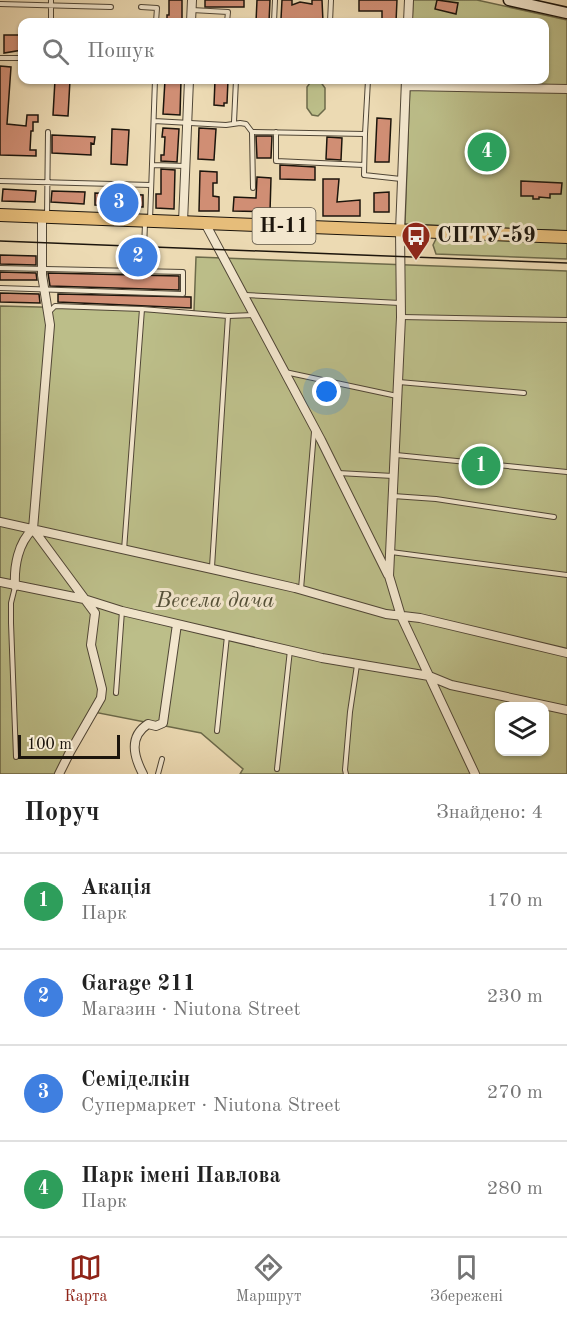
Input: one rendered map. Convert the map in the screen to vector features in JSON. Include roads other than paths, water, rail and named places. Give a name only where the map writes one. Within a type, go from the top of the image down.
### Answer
[{"type":"main road","name":"Н-11","points":[[0,215],[567,237]]},
{"type":"street","points":[[191,18],[192,0]]},
{"type":"street","points":[[408,18],[409,0]]},
{"type":"street","points":[[509,0],[567,13]]},
{"type":"street","points":[[183,222],[189,84]]},
{"type":"street","points":[[389,576],[401,317],[400,231],[406,84]]},
{"type":"street","points":[[433,84],[567,89]]},
{"type":"street","points":[[15,586],[18,553],[33,529],[50,325],[43,290],[42,269],[45,216]]},
{"type":"street","points":[[205,223],[315,429],[389,576],[401,616],[475,774]]},
{"type":"street","points":[[0,522],[301,590],[386,614],[420,618],[567,653]]},
{"type":"street","points":[[33,529],[95,613],[91,645],[102,689],[101,698],[59,774]]},
{"type":"street","points":[[0,582],[84,599],[122,611],[290,650],[429,676],[451,685],[567,710]]},
{"type":"street","points":[[143,774],[135,757],[135,740],[140,729],[147,724],[156,726],[163,721],[177,624]]},
{"type":"lane","points":[[51,0],[51,18]]},
{"type":"lane","points":[[274,18],[275,0]]},
{"type":"lane","points":[[330,18],[331,0]]},
{"type":"lane","points":[[0,4],[111,7]]},
{"type":"lane","points":[[141,8],[157,8],[156,18]]},
{"type":"lane","points":[[192,10],[228,12],[227,18]]},
{"type":"lane","points":[[0,58],[18,58]]},
{"type":"lane","points":[[143,271],[153,165],[155,84]]},
{"type":"lane","points":[[234,122],[236,84]]},
{"type":"lane","points":[[368,84],[364,175],[402,179]]},
{"type":"lane","points":[[154,121],[246,124],[252,132],[253,188]]},
{"type":"lane","points":[[45,216],[48,132]]},
{"type":"lane","points":[[252,132],[365,134]]},
{"type":"lane","points":[[276,132],[276,161],[364,165]]},
{"type":"lane","points":[[153,165],[185,166]]},
{"type":"lane","points":[[0,181],[151,185]]},
{"type":"lane","points":[[0,268],[183,272],[183,294],[0,288]]},
{"type":"lane","points":[[244,295],[400,303]]},
{"type":"lane","points":[[49,312],[56,306],[142,309],[228,316],[255,315]]},
{"type":"lane","points":[[124,550],[142,309]]},
{"type":"lane","points":[[212,569],[228,316]]},
{"type":"lane","points":[[401,317],[567,320]]},
{"type":"lane","points":[[285,372],[397,396]]},
{"type":"lane","points":[[398,382],[524,393]]},
{"type":"lane","points":[[301,590],[315,429]]},
{"type":"lane","points":[[395,455],[567,471]]},
{"type":"lane","points":[[337,473],[393,476]]},
{"type":"lane","points":[[393,496],[436,499],[554,517]]},
{"type":"lane","points":[[390,551],[567,575]]},
{"type":"lane","points":[[15,586],[11,603],[11,623],[16,757]]},
{"type":"lane","points":[[116,693],[122,611]]},
{"type":"lane","points":[[217,731],[227,635]]},
{"type":"lane","points":[[277,769],[290,650]]},
{"type":"lane","points":[[346,774],[350,712],[357,664]]},
{"type":"lane","points":[[158,774],[162,759]]},
{"type":"tram line","points":[[0,241],[567,263]]},
{"type":"place","name":"Парк імені Павлова","points":[[487,152]]},
{"type":"place","name":"Семіделкін","points":[[119,203]]},
{"type":"place","name":"Garage 211","points":[[138,257]]},
{"type":"place","name":"СПТУ-59","points":[[416,262]]},
{"type":"place","name":"Акація","points":[[481,466]]},
{"type":"park label","name":"Весела дача","points":[[215,601]]}]
